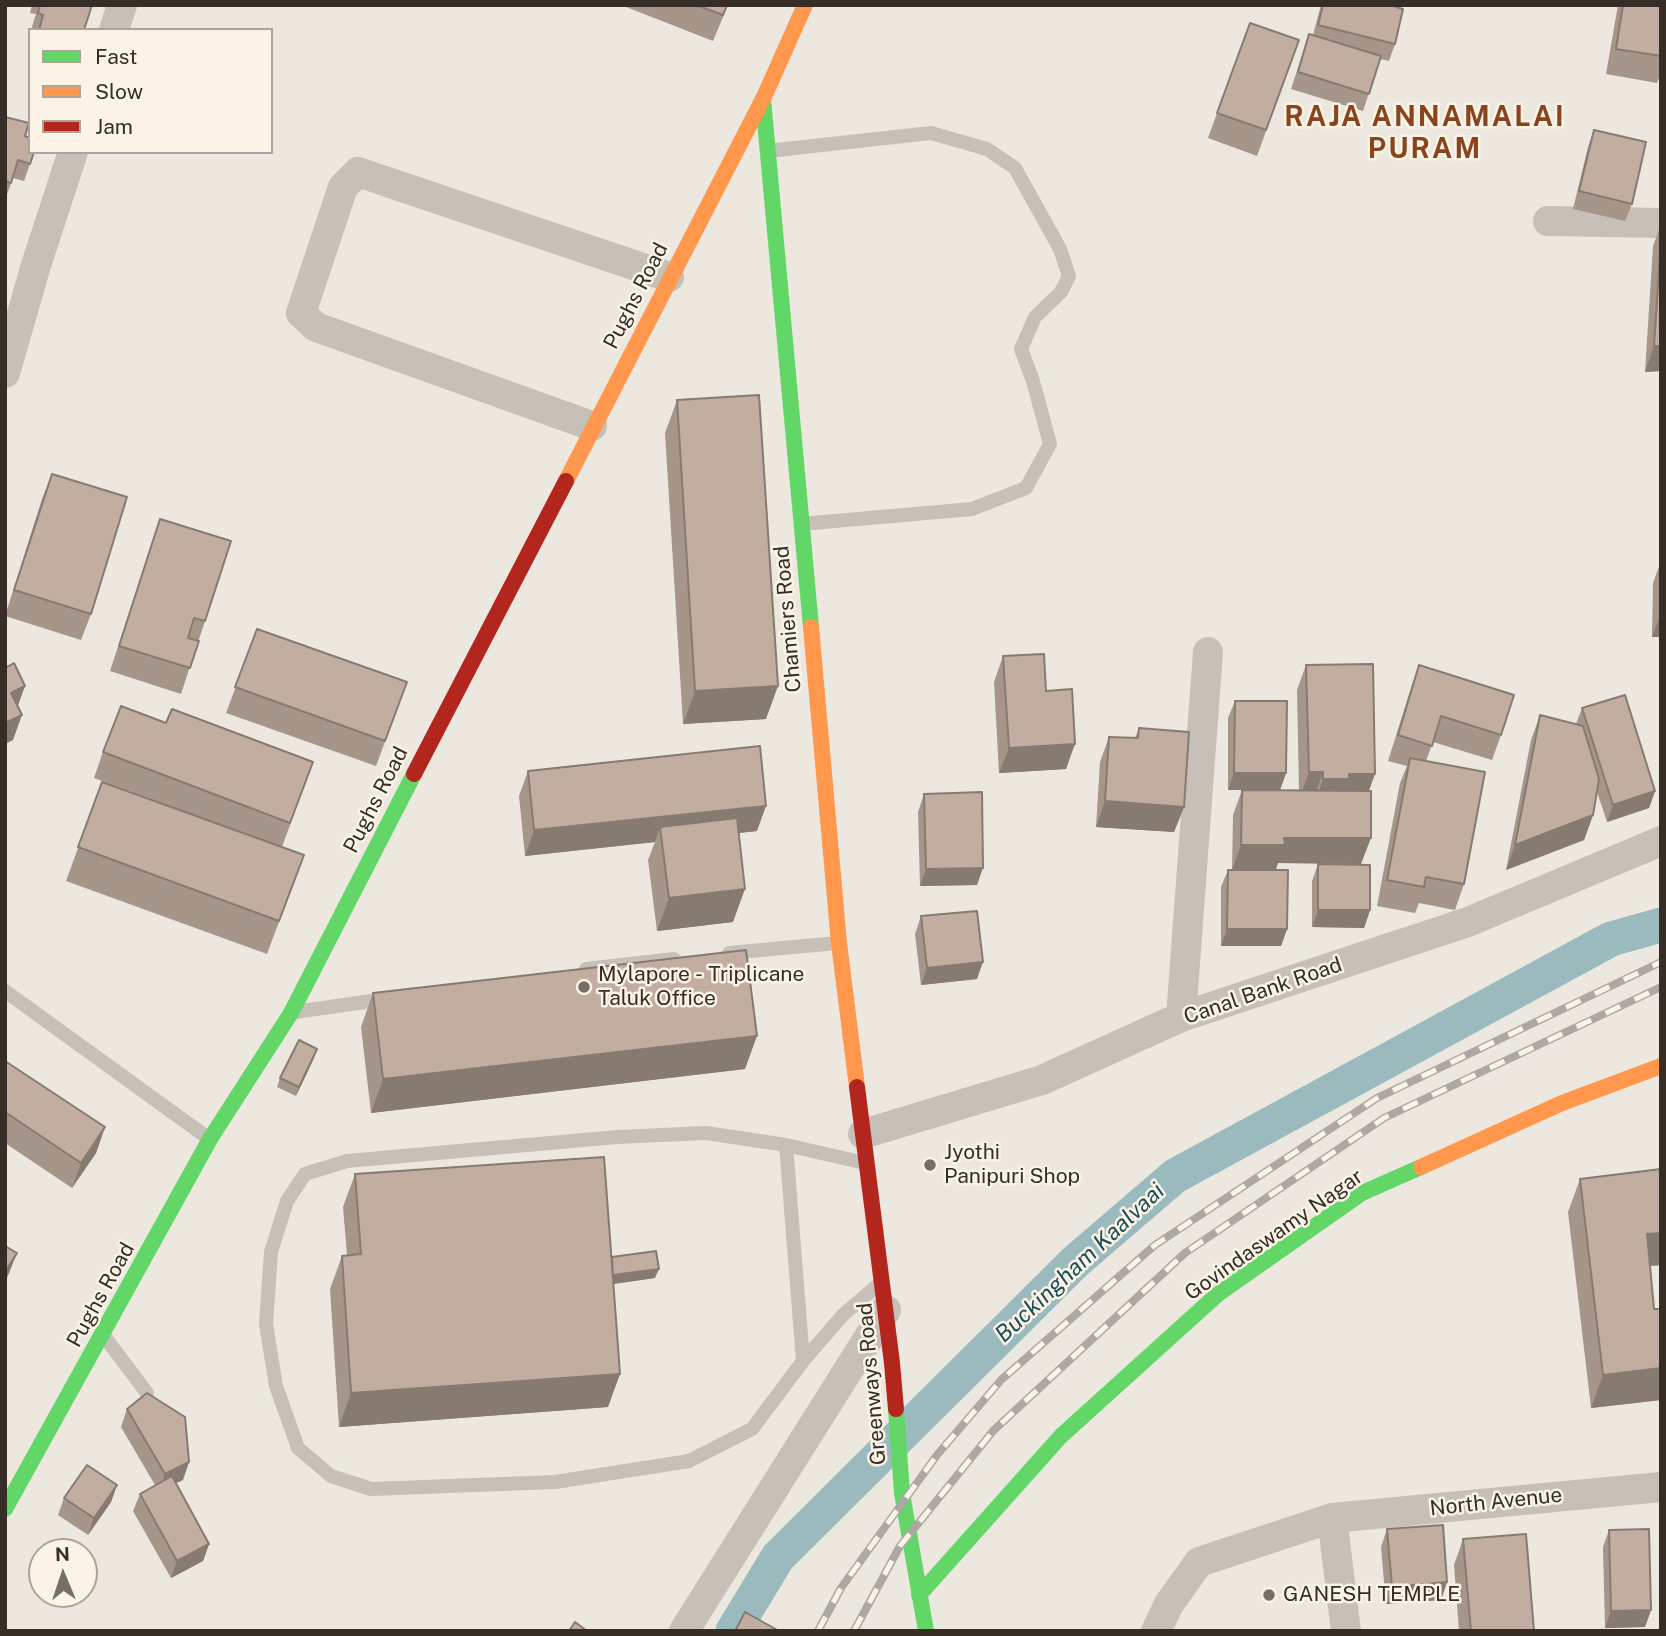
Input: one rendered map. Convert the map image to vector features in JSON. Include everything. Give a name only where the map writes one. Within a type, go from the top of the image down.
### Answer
[{"type":"street","points":[[115,28],[122,5]]},
{"type":"street","name":"Pughs Road","points":[[5,1509],[210,1139],[290,1013],[763,99],[805,5]]},
{"type":"street","name":"Chamiers Road","points":[[763,99],[839,943],[863,1134]]},
{"type":"street","points":[[5,373],[36,265],[72,154]]},
{"type":"street","points":[[593,426],[316,327],[302,313],[343,187],[358,172],[669,277]]},
{"type":"street","points":[[1548,221],[1661,223]]},
{"type":"street","points":[[1181,1017],[1208,652]]},
{"type":"street","name":"Canal Bank Road","points":[[863,1134],[1042,1080],[1181,1017],[1468,922],[1661,841]]},
{"type":"street","name":"Govindaswamy Nagar","points":[[919,1595],[1060,1436],[1218,1294],[1362,1193],[1562,1103],[1661,1066]]},
{"type":"street","name":"Greenways Road","points":[[863,1134],[885,1296],[902,1493],[926,1631]]},
{"type":"street","points":[[684,1631],[885,1296]]},
{"type":"street","name":"North Avenue","points":[[1156,1631],[1169,1604],[1199,1562],[1332,1518],[1661,1488]]},
{"type":"street","points":[[1332,1518],[1346,1631]]},
{"type":"lane","points":[[768,152],[932,133],[987,149],[1015,168],[1060,249],[1069,276],[1061,292],[1035,317],[1021,349],[1050,444],[1026,488],[972,509],[800,524]]},
{"type":"lane","points":[[713,955],[839,943]]},
{"type":"lane","points":[[565,972],[686,957]]},
{"type":"lane","points":[[5,991],[210,1139]]},
{"type":"lane","points":[[290,1013],[400,996]]},
{"type":"lane","points":[[866,1163],[786,1145],[706,1133],[617,1137],[347,1161],[305,1174],[288,1201],[271,1252],[266,1324],[276,1386],[298,1448],[331,1476],[371,1489],[555,1482],[689,1461],[752,1429],[803,1361],[843,1315],[885,1296]]},
{"type":"lane","points":[[786,1145],[803,1361]]},
{"type":"lane","points":[[103,1335],[148,1394]]},
{"type":"building","points":[[40,5],[92,5],[85,28],[40,28],[43,15],[38,13]]},
{"type":"building","points":[[696,5],[727,5],[723,15]]},
{"type":"building","points":[[1323,5],[1390,5],[1403,9],[1395,44],[1318,25]]},
{"type":"building","points":[[1623,5],[1661,5],[1661,56],[1616,49]]},
{"type":"building","points":[[1250,23],[1299,40],[1266,130],[1217,113]]},
{"type":"building","points":[[1309,34],[1381,56],[1369,94],[1298,72]]},
{"type":"building","points":[[5,117],[28,123],[25,136],[28,137],[28,154],[33,154],[30,164],[18,160],[11,183],[5,181]]},
{"type":"building","points":[[1594,130],[1646,142],[1632,204],[1579,191]]},
{"type":"building","points":[[1661,240],[1661,346],[1654,346]]},
{"type":"building","points":[[759,395],[778,686],[695,691],[677,400]]},
{"type":"building","points":[[52,474],[127,497],[91,614],[14,590]]},
{"type":"building","points":[[160,519],[231,541],[205,621],[194,618],[188,638],[199,641],[190,668],[119,646]]},
{"type":"building","points":[[257,629],[407,682],[385,741],[235,687]]},
{"type":"building","points":[[1044,654],[1046,691],[1072,689],[1075,744],[1009,748],[1003,656]]},
{"type":"building","points":[[14,663],[25,686],[11,693],[22,715],[5,723],[5,668]]},
{"type":"building","points":[[1373,664],[1375,774],[1349,774],[1349,779],[1323,779],[1323,772],[1309,772],[1306,665]]},
{"type":"building","points":[[1419,665],[1514,695],[1501,735],[1441,716],[1432,746],[1398,735]]},
{"type":"building","points":[[1625,695],[1655,791],[1613,805],[1582,708]]},
{"type":"building","points":[[1235,701],[1287,701],[1286,773],[1234,773]]},
{"type":"building","points":[[121,706],[166,723],[172,709],[313,762],[290,823],[103,752]]},
{"type":"building","points":[[1540,715],[1583,726],[1599,779],[1593,815],[1515,845]]},
{"type":"building","points":[[1139,728],[1189,732],[1184,807],[1105,801],[1109,737],[1138,738]]},
{"type":"building","points":[[760,746],[766,806],[534,830],[528,771]]},
{"type":"building","points":[[1410,758],[1485,772],[1464,884],[1426,877],[1424,887],[1387,880]]},
{"type":"building","points":[[102,782],[304,855],[279,921],[78,847]]},
{"type":"building","points":[[1242,790],[1371,791],[1371,838],[1284,838],[1285,845],[1241,845]]},
{"type":"building","points":[[982,792],[983,868],[926,869],[924,794]]},
{"type":"building","points":[[737,818],[745,889],[669,898],[660,827]]},
{"type":"building","points":[[1318,864],[1370,865],[1370,910],[1318,910]]},
{"type":"building","points":[[1228,870],[1288,870],[1287,929],[1227,929]]},
{"type":"building","points":[[977,911],[983,962],[927,968],[921,916]]},
{"type":"building","name":"Mylapore - Triplicane Taluk Office","points":[[746,950],[757,1036],[383,1079],[373,993]]},
{"type":"building","points":[[299,1040],[317,1049],[299,1087],[280,1078]]},
{"type":"building","points":[[5,1061],[105,1127],[81,1163],[5,1112]]},
{"type":"building","points":[[604,1157],[620,1374],[351,1393],[342,1256],[361,1254],[355,1174]]},
{"type":"building","points":[[1661,1169],[1661,1233],[1647,1234],[1654,1309],[1661,1309],[1661,1368],[1603,1375],[1580,1179]]},
{"type":"building","points":[[5,1246],[17,1253],[5,1272]]},
{"type":"building","points":[[656,1251],[659,1269],[613,1275],[612,1257]]},
{"type":"building","points":[[147,1393],[185,1417],[189,1462],[165,1474],[127,1409]]},
{"type":"building","points":[[87,1465],[117,1485],[94,1518],[64,1498]]},
{"type":"building","points":[[172,1476],[209,1544],[177,1561],[140,1494]]},
{"type":"building","points":[[1443,1525],[1447,1582],[1392,1587],[1387,1529]]},
{"type":"building","points":[[1649,1529],[1651,1610],[1611,1611],[1609,1530]]},
{"type":"building","points":[[1526,1534],[1534,1631],[1471,1631],[1463,1539]]},
{"type":"building","points":[[745,1612],[779,1631],[735,1631]]},
{"type":"building","points":[[575,1622],[587,1631],[569,1631]]},
{"type":"waterway","name":"Buckingham Kaalvaai","points":[[733,1631],[778,1557],[1076,1261],[1175,1176],[1611,939],[1661,925]]},
{"type":"railway","points":[[818,1631],[841,1588],[937,1455],[1001,1380],[1155,1245],[1377,1098],[1661,962]]},
{"type":"railway","points":[[854,1631],[900,1546],[993,1431],[1185,1253],[1384,1118],[1661,987]]},
{"type":"traffic: fast","points":[[763,99],[811,627]]},
{"type":"traffic: fast","points":[[5,1509],[210,1139],[291,1013],[414,774]]},
{"type":"traffic: fast","points":[[919,1595],[1061,1436],[1218,1294],[1362,1193],[1421,1167]]},
{"type":"traffic: fast","points":[[896,1409],[902,1493],[926,1631]]},
{"type":"traffic: slow","points":[[566,481],[763,99],[805,5]]},
{"type":"traffic: slow","points":[[811,627],[839,943],[857,1087]]},
{"type":"traffic: slow","points":[[1421,1167],[1562,1103],[1661,1066]]},
{"type":"traffic: jam","points":[[414,774],[566,481]]},
{"type":"traffic: jam","points":[[857,1087],[896,1409]]},
{"type":"place","name":"Mylapore - Triplicane Taluk Office","points":[[584,987]]},
{"type":"place","name":"Jyothi Panipuri Shop","points":[[930,1165]]},
{"type":"place","name":"GANESH TEMPLE","points":[[1269,1595]]},
{"type":"district","name":"RAJA ANNAMALAI PURAM","points":[[1425,133]]}]
